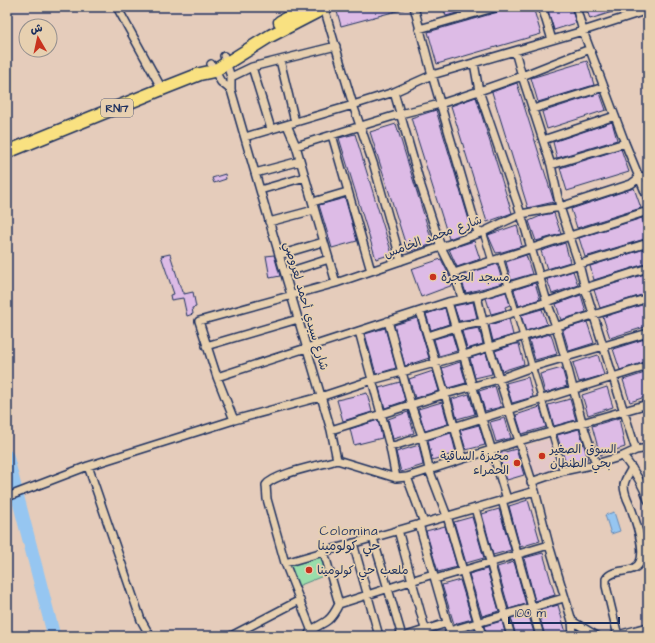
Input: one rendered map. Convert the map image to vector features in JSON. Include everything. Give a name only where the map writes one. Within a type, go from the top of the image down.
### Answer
[{"type":"main road","name":"RN17","points":[[7,152],[213,68],[307,7]]},
{"type":"main road","name":"RN17","points":[[226,60],[325,8]]},
{"type":"street","points":[[117,7],[162,89]]},
{"type":"street","points":[[414,7],[440,104],[480,232],[492,261]]},
{"type":"street","points":[[464,7],[466,16]]},
{"type":"street","points":[[419,29],[497,7]]},
{"type":"street","points":[[542,7],[552,40]]},
{"type":"street","points":[[576,7],[583,31],[625,143],[639,178],[646,186],[648,199]]},
{"type":"street","points":[[325,8],[353,105],[374,166],[401,261]]},
{"type":"street","points":[[245,137],[394,92],[432,75],[583,31],[648,10]]},
{"type":"street","points":[[231,77],[252,67],[336,46]]},
{"type":"street","points":[[296,146],[400,114],[440,104],[522,76],[590,49]]},
{"type":"street","points":[[515,51],[551,165],[560,208],[579,264],[585,288],[636,450]]},
{"type":"street","name":"شارع سيدي أحمد لعروصي","points":[[226,60],[231,77],[231,90],[320,397],[331,430],[338,460]]},
{"type":"street","points":[[280,60],[295,122]]},
{"type":"street","points":[[474,63],[479,91],[532,249],[546,302],[556,326],[582,422],[596,464]]},
{"type":"street","points":[[252,67],[271,129]]},
{"type":"street","name":"شارع سيدي أحمد لعروصي","points":[[213,68],[221,82],[231,90]]},
{"type":"street","points":[[533,109],[604,87]]},
{"type":"street","points":[[394,92],[441,247],[454,272],[462,298]]},
{"type":"street","points":[[543,140],[615,116]]},
{"type":"street","points":[[287,125],[296,146],[336,283]]},
{"type":"street","points":[[332,135],[347,192],[371,271]]},
{"type":"street","points":[[551,165],[625,143]]},
{"type":"street","points":[[255,173],[300,160]]},
{"type":"street","name":"شارع محمد الخامس","points":[[206,346],[199,321],[336,283],[441,247],[521,214],[560,208],[631,184],[639,178],[648,175]]},
{"type":"street","points":[[260,190],[305,177]]},
{"type":"street","points":[[631,184],[646,186]]},
{"type":"street","points":[[313,202],[347,192]]},
{"type":"street","points":[[269,222],[314,210]]},
{"type":"street","points":[[454,272],[532,249],[648,211]]},
{"type":"street","points":[[280,255],[324,242]]},
{"type":"street","points":[[217,377],[448,302],[477,296],[648,243]]},
{"type":"street","points":[[500,258],[563,471]]},
{"type":"street","points":[[285,273],[329,259]]},
{"type":"street","points":[[428,336],[456,327],[483,322],[648,268]]},
{"type":"street","points":[[477,296],[489,347],[535,491],[564,598],[572,621],[573,636]]},
{"type":"street","points":[[7,497],[88,466],[234,420],[320,397],[372,380],[464,355],[648,298]]},
{"type":"street","points":[[448,302],[491,450],[540,636]]},
{"type":"street","points":[[420,311],[463,458]]},
{"type":"street","points":[[234,420],[206,346],[298,319]]},
{"type":"street","points":[[388,321],[411,405],[422,436],[429,470],[448,516],[482,636]]},
{"type":"street","points":[[359,331],[380,414],[390,446],[396,478]]},
{"type":"street","points":[[331,430],[648,332]]},
{"type":"street","points":[[390,446],[482,419],[509,409],[648,366]]},
{"type":"street","points":[[549,544],[463,570],[412,581],[339,604],[332,616],[310,633],[300,600],[285,563],[267,499],[266,485],[269,481],[279,476],[338,460],[396,478],[407,477],[519,441],[648,404]]},
{"type":"street","points":[[531,482],[563,471],[596,464],[636,450],[648,448]]},
{"type":"street","points":[[622,456],[632,468],[646,492],[648,500]]},
{"type":"street","points":[[88,466],[141,620],[150,636]]},
{"type":"street","points":[[632,468],[626,478],[624,490],[640,539],[642,554],[639,566],[611,574],[606,579],[606,586],[617,636],[648,627]]},
{"type":"street","points":[[407,477],[422,523],[434,577],[449,630]]},
{"type":"street","points":[[285,563],[535,491]]},
{"type":"street","points":[[475,508],[511,636]]},
{"type":"street","points":[[398,530],[427,633]]},
{"type":"street","points":[[373,538],[402,636]]},
{"type":"street","points":[[353,543],[379,636]]},
{"type":"street","points":[[324,552],[339,604]]},
{"type":"street","points":[[406,636],[449,630],[564,598]]},
{"type":"street","points":[[231,636],[300,600]]},
{"type":"street","points":[[572,621],[597,636]]},
{"type":"shaded area","name":"السوق الصغير بحي الطنطان","points":[[549,439],[559,467],[534,475],[525,446]]},
{"type":"green space","name":"ملعب حي كولومينا","points":[[320,555],[328,574],[298,586],[290,566]]},
{"type":"water","points":[[614,512],[620,531],[611,534],[605,515]]},
{"type":"building","points":[[403,7],[404,9],[341,26],[336,8]]},
{"type":"building","points":[[443,7],[459,7],[460,12],[446,16]]},
{"type":"building","points":[[502,7],[533,7],[541,34],[437,64],[428,32],[498,12]]},
{"type":"building","points":[[547,7],[571,7],[576,23],[554,30]]},
{"type":"building","points":[[586,7],[625,7],[625,8],[590,19]]},
{"type":"building","points":[[587,61],[594,85],[538,102],[531,78]]},
{"type":"building","points":[[517,83],[554,202],[528,208],[492,92]]},
{"type":"building","points":[[600,93],[606,110],[547,129],[542,112]]},
{"type":"building","points":[[476,97],[512,213],[487,222],[451,106]]},
{"type":"building","points":[[436,110],[472,230],[449,239],[411,118]]},
{"type":"building","points":[[612,122],[617,140],[557,158],[553,142]]},
{"type":"building","points":[[396,124],[433,244],[408,252],[370,132]]},
{"type":"building","points":[[355,134],[392,254],[376,259],[339,138]]},
{"type":"building","points":[[621,149],[629,172],[567,191],[560,168]]},
{"type":"building","points":[[225,174],[226,179],[214,183],[212,178]]},
{"type":"building","points":[[634,188],[641,208],[577,228],[571,209]]},
{"type":"building","points":[[345,198],[357,241],[332,248],[319,205]]},
{"type":"building","points":[[554,213],[561,234],[536,241],[529,221],[543,215]]},
{"type":"building","points":[[642,218],[648,238],[585,257],[579,238]]},
{"type":"building","points":[[517,225],[522,246],[496,253],[488,235]]},
{"type":"building","points":[[474,241],[480,259],[457,267],[449,249]]},
{"type":"building","points":[[565,243],[570,262],[547,269],[541,251]]},
{"type":"building","points":[[648,248],[648,263],[594,280],[590,266]]},
{"type":"building","points":[[170,254],[182,292],[184,292],[184,294],[193,292],[196,307],[192,308],[193,314],[187,316],[183,298],[171,300],[170,295],[174,294],[161,256]]},
{"type":"building","points":[[274,255],[280,276],[270,278],[266,256]]},
{"type":"building","points":[[526,255],[532,274],[511,280],[506,262]]},
{"type":"building","name":"مسجد الحجرة","points":[[441,259],[453,285],[421,297],[411,269]]},
{"type":"building","points":[[497,264],[503,283],[466,293],[460,276]]},
{"type":"building","points":[[573,271],[578,285],[552,294],[547,279]]},
{"type":"building","points":[[648,273],[648,293],[600,308],[594,290]]},
{"type":"building","points":[[535,283],[540,299],[519,306],[514,290]]},
{"type":"building","points":[[506,292],[510,305],[505,307],[506,310],[491,314],[486,298]]},
{"type":"building","points":[[581,295],[586,312],[561,320],[556,304]]},
{"type":"building","points":[[473,302],[477,318],[459,321],[454,306]]},
{"type":"building","points":[[648,303],[648,326],[610,338],[603,317]]},
{"type":"building","points":[[445,308],[449,324],[431,330],[426,314]]},
{"type":"building","points":[[542,309],[547,324],[526,331],[521,315]]},
{"type":"building","points":[[417,318],[429,358],[405,366],[394,325]]},
{"type":"building","points":[[509,319],[513,335],[493,341],[489,325]]},
{"type":"building","points":[[587,322],[594,343],[569,351],[563,331],[564,329]]},
{"type":"building","points":[[385,328],[396,368],[376,374],[365,334]]},
{"type":"building","points":[[479,328],[483,344],[467,349],[462,331]]},
{"type":"building","points":[[452,334],[457,351],[439,356],[434,339]]},
{"type":"building","points":[[551,334],[557,354],[535,360],[529,340]]},
{"type":"building","points":[[648,338],[648,361],[620,370],[613,349]]},
{"type":"building","points":[[519,344],[524,364],[502,371],[495,351]]},
{"type":"building","points":[[486,353],[492,374],[475,378],[470,358]]},
{"type":"building","points":[[598,355],[604,375],[579,382],[573,363]]},
{"type":"building","points":[[460,362],[466,383],[448,388],[442,368]]},
{"type":"building","points":[[562,368],[567,386],[545,393],[540,374]]},
{"type":"building","points":[[433,371],[439,391],[415,398],[409,379]]},
{"type":"building","points":[[648,372],[648,396],[630,402],[623,380]]},
{"type":"building","points":[[528,377],[533,397],[512,403],[506,383]]},
{"type":"building","points":[[400,382],[405,401],[385,408],[379,388]]},
{"type":"building","points":[[495,386],[501,407],[485,411],[479,391]]},
{"type":"building","points":[[607,387],[613,407],[588,415],[582,395]]},
{"type":"building","points":[[367,393],[372,412],[343,421],[337,400]]},
{"type":"building","points":[[469,394],[475,414],[457,419],[452,399]]},
{"type":"building","points":[[570,399],[576,420],[554,426],[548,405]]},
{"type":"building","points":[[442,402],[448,424],[425,431],[418,409]]},
{"type":"building","points":[[540,407],[546,427],[522,434],[516,415]]},
{"type":"building","points":[[408,412],[414,433],[393,439],[388,419]]},
{"type":"building","points":[[505,418],[511,438],[496,442],[490,422]]},
{"type":"building","points":[[619,418],[625,447],[600,455],[592,426]]},
{"type":"building","points":[[378,420],[382,438],[354,445],[350,429]]},
{"type":"building","points":[[479,425],[485,445],[466,450],[460,430]]},
{"type":"building","points":[[579,429],[588,459],[566,464],[557,435]]},
{"type":"building","points":[[451,433],[456,453],[432,460],[428,440]]},
{"type":"building","points":[[419,445],[423,465],[401,472],[396,452]]},
{"type":"building","points":[[516,449],[524,475],[507,480],[498,454]]},
{"type":"building","points":[[528,500],[540,541],[520,547],[509,506]]},
{"type":"building","points":[[499,509],[511,550],[493,555],[482,514]]},
{"type":"building","points":[[472,517],[484,558],[466,563],[454,522]]},
{"type":"building","points":[[445,526],[457,567],[438,572],[426,531]]},
{"type":"building","points":[[543,553],[555,595],[535,601],[524,558]]},
{"type":"building","points":[[514,562],[526,604],[509,609],[497,567]]},
{"type":"building","points":[[487,569],[499,611],[482,616],[469,574]]},
{"type":"building","points":[[460,580],[472,619],[454,624],[442,585]]},
{"type":"building","points":[[558,605],[567,636],[545,636],[538,611]]},
{"type":"building","points":[[528,613],[535,636],[516,636],[511,618]]},
{"type":"building","points":[[502,621],[506,636],[487,636],[484,626]]},
{"type":"building","points":[[475,629],[477,636],[457,636],[457,634]]},
{"type":"waterway","points":[[7,456],[54,636]]},
{"type":"place","name":"مسجد الحجرة","points":[[433,277]]},
{"type":"place","name":"السوق الصغير بحي الطنطان","points":[[542,456]]},
{"type":"place","name":"مخبزة الساقية الحمراء","points":[[517,463]]},
{"type":"place","name":"ملعب حي كولومينا","points":[[309,570]]},
{"type":"district","name":"Colomina حي كولومينا","points":[[349,538]]}]
